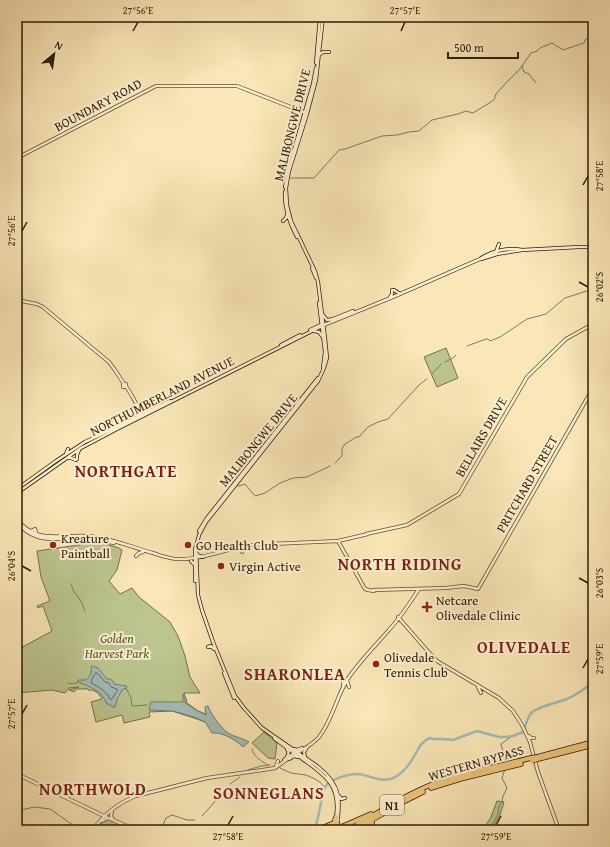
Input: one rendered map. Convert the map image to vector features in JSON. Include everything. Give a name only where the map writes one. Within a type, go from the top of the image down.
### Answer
[{"type":"highway","name":"WESTERN BYPASS","points":[[348,830],[401,799],[437,783],[593,744]]},
{"type":"highway","name":"WESTERN BYPASS","points":[[355,830],[409,798],[434,787],[500,767]]},
{"type":"highway","points":[[345,830],[408,793],[437,783]]},
{"type":"highway","points":[[362,830],[388,810]]},
{"type":"highway","points":[[323,830],[329,827],[341,827],[375,812]]},
{"type":"highway","points":[[323,830],[328,825],[334,823],[336,817]]},
{"type":"highway","points":[[328,825],[336,827]]},
{"type":"street","name":"MALIBONGWE DRIVE","points":[[313,268],[287,214],[284,194],[287,176],[313,84],[318,56],[317,46],[322,17]]},
{"type":"street","points":[[324,50],[317,46],[316,51],[318,56],[322,52],[329,52]]},
{"type":"street","name":"BOUNDARY ROAD","points":[[17,158],[157,86],[236,86],[306,113]]},
{"type":"street","name":"MALIBONGWE DRIVE","points":[[287,176],[287,205],[291,219],[318,282],[327,358],[321,376],[314,387],[206,522],[199,535],[196,547],[197,598],[202,616],[231,692],[238,704],[262,729],[287,746]]},
{"type":"street","points":[[287,214],[284,221],[291,224]]},
{"type":"street","points":[[495,252],[499,245],[500,250],[502,251]]},
{"type":"street","points":[[323,325],[480,259],[497,254],[522,250],[593,247]]},
{"type":"street","points":[[480,259],[495,252],[514,249],[522,250]]},
{"type":"street","points":[[323,325],[416,286]]},
{"type":"street","points":[[390,297],[393,290],[399,293]]},
{"type":"street","points":[[17,300],[37,304],[49,312],[109,362],[132,396],[141,416],[145,420]]},
{"type":"street","points":[[321,314],[327,320],[335,319]]},
{"type":"street","points":[[316,327],[319,325],[321,314]]},
{"type":"street","points":[[325,334],[326,327],[332,322]]},
{"type":"street","name":"BELLAIRS DRIVE","points":[[197,560],[240,546],[255,544],[338,541],[407,525],[459,495],[527,377],[566,339],[593,324]]},
{"type":"street","name":"MALIBONGWE DRIVE","points":[[323,325],[325,352],[324,363],[318,379],[204,521],[197,535],[195,551],[197,560],[197,590],[202,610],[213,642],[237,699],[262,728],[324,774],[334,788],[338,801],[336,827]]},
{"type":"street","name":"NORTHUMBERLAND AVENUE","points":[[17,489],[66,457],[141,416],[145,412],[316,327],[323,325]]},
{"type":"street","name":"NORTHUMBERLAND AVENUE","points":[[17,493],[75,449],[92,439],[278,349],[323,325]]},
{"type":"street","points":[[311,332],[319,332],[324,340]]},
{"type":"street","name":"PRITCHARD STREET","points":[[427,589],[476,589],[593,388]]},
{"type":"street","points":[[140,411],[145,412]]},
{"type":"street","points":[[75,449],[69,448],[66,457],[76,460],[77,454],[81,448]]},
{"type":"street","points":[[480,452],[485,450]]},
{"type":"street","points":[[17,521],[26,531],[40,538],[93,538],[171,560],[197,560]]},
{"type":"street","points":[[17,521],[29,531],[35,529],[38,535],[46,537],[77,536],[100,538],[167,558],[197,560]]},
{"type":"street","name":"BELLAIRS DRIVE","points":[[346,539],[368,534]]},
{"type":"street","points":[[100,538],[104,536],[107,540]]},
{"type":"street","points":[[360,536],[363,539]]},
{"type":"street","points":[[340,545],[341,541],[346,539]]},
{"type":"street","points":[[338,541],[365,589],[427,589]]},
{"type":"street","name":"BELLAIRS DRIVE","points":[[197,560],[255,544]]},
{"type":"street","points":[[196,547],[197,555],[200,556],[197,560]]},
{"type":"street","points":[[236,549],[239,549],[242,552]]},
{"type":"street","points":[[191,560],[195,551]]},
{"type":"street","points":[[136,556],[143,552]]},
{"type":"street","points":[[413,598],[417,589]]},
{"type":"street","points":[[400,620],[402,613],[413,598],[420,591],[427,589]]},
{"type":"street","points":[[266,770],[276,766],[316,741],[326,726],[343,686],[348,678],[358,664],[400,620],[408,604]]},
{"type":"street","points":[[400,620],[402,613]]},
{"type":"street","points":[[386,634],[395,622],[400,620]]},
{"type":"street","points":[[400,620],[437,663],[453,671]]},
{"type":"street","points":[[212,642],[208,647],[211,646],[214,649]]},
{"type":"street","points":[[343,686],[343,679],[348,678],[354,672],[375,646]]},
{"type":"street","points":[[425,648],[436,659],[453,671],[500,699],[515,714],[531,743],[538,772],[559,830]]},
{"type":"street","points":[[463,677],[478,688],[501,701],[515,714]]},
{"type":"street","points":[[343,686],[348,687],[348,678]]},
{"type":"street","points":[[478,688],[480,693],[486,692]]},
{"type":"street","points":[[526,733],[530,737],[534,738]]},
{"type":"street","points":[[94,830],[105,816],[122,803],[136,796],[204,779],[275,768],[321,735]]},
{"type":"street","points":[[287,746],[295,750],[302,748]]},
{"type":"street","points":[[276,766],[278,761],[283,761],[288,756],[287,746]]},
{"type":"street","points":[[306,758],[304,753],[307,747]]},
{"type":"street","name":"MALIBONGWE DRIVE","points":[[296,753],[306,758],[323,771],[333,783],[338,794],[340,804],[336,827]]},
{"type":"street","points":[[289,758],[297,756],[311,765]]},
{"type":"street","points":[[17,774],[112,820]]},
{"type":"street","points":[[338,794],[341,798],[345,798]]},
{"type":"street","points":[[95,811],[102,816],[101,821]]},
{"type":"street","points":[[101,814],[110,812]]},
{"type":"street","points":[[110,812],[112,820]]},
{"type":"street","points":[[101,821],[106,818],[136,830]]},
{"type":"green space","points":[[446,348],[458,378],[437,387],[424,357]]},
{"type":"green space","name":"Golden Harvest Park","points":[[99,542],[122,550],[117,570],[109,581],[120,594],[132,588],[139,597],[170,622],[178,636],[190,677],[200,693],[184,693],[186,702],[198,711],[206,714],[205,722],[172,711],[149,712],[150,717],[124,723],[122,715],[96,722],[91,702],[102,699],[93,690],[88,690],[87,688],[76,689],[74,692],[69,690],[79,687],[69,688],[65,693],[52,690],[17,693],[17,650],[52,631],[43,606],[38,608],[37,606],[50,601],[41,577],[37,551]]},
{"type":"green space","points":[[264,732],[277,743],[275,759],[268,758],[252,743]]},
{"type":"green space","points":[[497,801],[504,802],[500,815],[491,830],[483,830],[491,817]]},
{"type":"green space","points":[[110,819],[133,830],[96,830],[104,820]]},
{"type":"water","points":[[92,666],[98,668],[107,679],[113,681],[114,684],[126,686],[127,688],[123,689],[118,697],[115,707],[106,703],[102,695],[98,692],[78,682],[78,680],[87,679]]},
{"type":"water","points":[[183,694],[185,703],[206,715],[205,707],[208,706],[216,721],[225,731],[249,742],[243,747],[229,737],[212,733],[205,722],[194,717],[173,711],[149,710],[151,702],[183,702]]},
{"type":"waterway","points":[[291,178],[314,178],[339,150],[382,136],[419,131],[432,120],[466,111],[473,113],[494,100],[496,94],[520,69],[531,53],[552,43],[563,50],[584,43],[585,40],[593,35]]},
{"type":"waterway","points":[[522,66],[524,72],[529,74],[536,83]]},
{"type":"waterway","points":[[467,346],[486,339],[490,341],[500,337],[527,319],[546,314],[565,298],[593,289]]},
{"type":"waterway","points":[[445,362],[456,355]]},
{"type":"waterway","points":[[432,374],[441,364]]},
{"type":"waterway","points":[[335,463],[342,456],[342,449],[344,445],[356,437],[359,437],[368,427],[388,419],[419,385],[427,379]]},
{"type":"waterway","points":[[237,485],[239,486],[245,484],[255,496],[265,493],[280,483],[293,478],[307,477],[330,466]]},
{"type":"waterway","points":[[229,479],[233,482]]},
{"type":"waterway","points":[[71,584],[85,611]]},
{"type":"waterway","points":[[68,683],[73,684],[78,682]]},
{"type":"waterway","points":[[334,780],[352,774],[382,780],[392,779],[404,770],[422,744],[430,738],[453,740],[477,731],[499,737],[513,736],[523,732],[532,712],[543,706],[567,699],[593,682]]},
{"type":"waterway","points":[[126,688],[131,698],[132,706],[147,705]]},
{"type":"waterway","points":[[506,762],[501,744],[511,737]]},
{"type":"waterway","points":[[252,749],[256,757],[268,765]]},
{"type":"waterway","points":[[248,770],[270,765]]},
{"type":"waterway","points":[[280,768],[291,773],[306,775],[321,783],[325,788]]},
{"type":"waterway","points":[[490,830],[498,814],[499,806],[507,788],[502,778],[505,769]]},
{"type":"waterway","points":[[230,784],[240,777]]},
{"type":"waterway","points":[[315,830],[323,791],[327,784]]},
{"type":"waterway","points":[[202,816],[226,787]]},
{"type":"waterway","points":[[17,811],[34,807],[50,809],[80,830]]},
{"type":"waterway","points":[[140,830],[147,827],[154,828],[163,825],[166,818],[172,815],[187,820],[195,820]]},
{"type":"place","name":"Kreature Paintball","points":[[53,545]]},
{"type":"place","name":"GO Health Club","points":[[188,545]]},
{"type":"place","name":"Virgin Active","points":[[221,566]]},
{"type":"place","name":"Netcare Olivedale Clinic","points":[[427,607]]},
{"type":"place","name":"Olivedale Tennis Club","points":[[376,664]]},
{"type":"district","name":"NORTHGATE","points":[[126,470]]},
{"type":"district","name":"NORTH RIDING","points":[[400,563]]},
{"type":"district","name":"OLIVEDALE","points":[[524,646]]},
{"type":"district","name":"SHARONLEA","points":[[295,673]]},
{"type":"district","name":"NORTHWOLD","points":[[93,788]]},
{"type":"district","name":"SONNEGLANS","points":[[269,792]]}]
